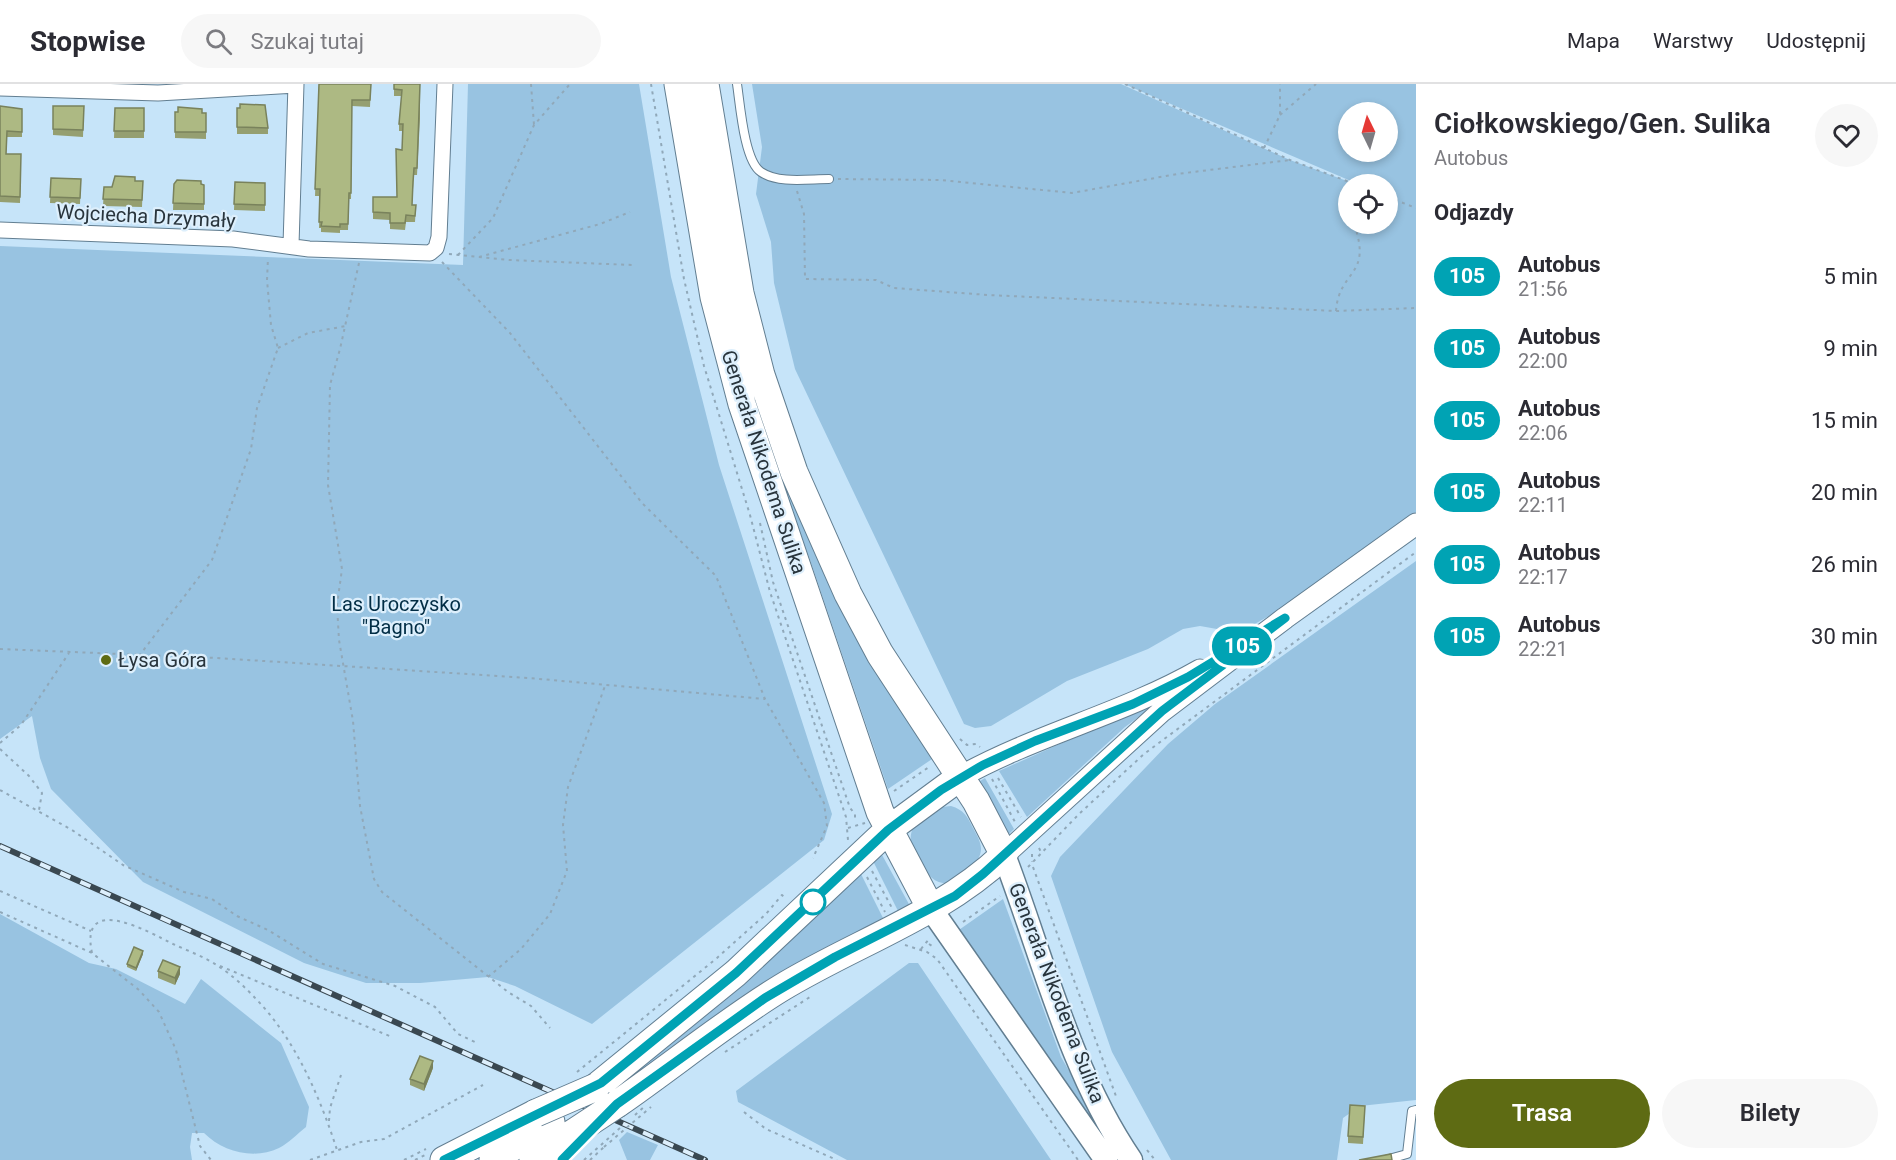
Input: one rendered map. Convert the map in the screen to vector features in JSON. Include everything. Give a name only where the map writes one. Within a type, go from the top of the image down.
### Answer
[{"type":"highway","name":"Generała Nikodema Sulika","points":[[678,84],[714,297],[742,404],[877,826],[931,909]]},
{"type":"highway","name":"Generała Nikodema Sulika","points":[[705,84],[740,293],[765,385],[794,472],[826,547],[880,654],[1014,862]]},
{"type":"highway","points":[[562,1160],[578,1140],[591,1080],[736,973],[877,826],[960,777]]},
{"type":"highway","points":[[533,1160],[578,1140],[632,1102],[781,988],[835,957],[931,909],[1014,862]]},
{"type":"highway","points":[[444,1160],[578,1140]]},
{"type":"highway","points":[[493,1160],[578,1140]]},
{"type":"main road","name":"Generała Nikodema Sulika","points":[[1014,862],[1067,1033],[1105,1116],[1137,1151]]},
{"type":"main road","name":"Generała Nikodema Sulika","points":[[931,909],[1106,1160]]},
{"type":"street","points":[[433,252],[439,237],[445,84]]},
{"type":"street","points":[[0,88],[158,93],[296,85],[291,245]]},
{"type":"street","name":"Wojciecha Drzymały","points":[[0,230],[188,237],[361,252],[424,254],[433,252]]},
{"type":"street","points":[[1014,862],[1162,711],[1285,618],[1416,524]]},
{"type":"street","points":[[960,777],[1035,741],[1133,704],[1188,677],[1285,618]]},
{"type":"lane","points":[[737,84],[744,129],[754,165],[762,173],[794,179],[829,179]]},
{"type":"lane","points":[[681,153],[696,185]]},
{"type":"lane","points":[[1385,1160],[1407,1154],[1412,1111],[1416,1110]]},
{"type":"path","points":[[531,84],[534,125]]},
{"type":"path","points":[[459,255],[493,218],[534,125],[570,84]]},
{"type":"path","points":[[651,84],[684,279],[704,366],[750,515],[765,578],[848,828],[850,846]]},
{"type":"path","points":[[1125,84],[1290,160],[1338,178]]},
{"type":"path","points":[[1280,84],[1280,115]]},
{"type":"path","points":[[1264,148],[1280,115],[1316,84]]},
{"type":"path","points":[[829,179],[941,180],[1072,193],[1177,174],[1290,160]]},
{"type":"path","points":[[794,179],[804,214],[805,279],[876,280],[894,288],[988,295],[1336,311],[1416,308]]},
{"type":"path","points":[[1398,200],[1416,208]]},
{"type":"path","points":[[476,257],[600,224],[630,212]]},
{"type":"path","points":[[1336,311],[1337,293],[1353,275],[1361,257],[1356,234]]},
{"type":"path","points":[[139,656],[212,560],[251,449],[256,408],[278,348],[271,325],[267,280],[269,244]]},
{"type":"path","points":[[361,252],[346,326],[330,385],[327,428],[328,485],[342,569],[337,605],[343,667],[353,721],[360,806],[374,879],[382,892],[488,977],[531,1006],[550,1028]]},
{"type":"path","points":[[433,252],[476,257],[632,265]]},
{"type":"path","points":[[433,252],[510,333],[642,503],[716,576],[765,699],[824,803],[827,826],[813,858]]},
{"type":"path","points":[[278,348],[308,333],[346,326]]},
{"type":"path","points":[[1014,862],[1042,854],[1079,814],[1144,754],[1416,552]]},
{"type":"path","points":[[0,649],[343,667],[605,685],[765,699]]},
{"type":"path","points":[[0,743],[21,725],[69,653]]},
{"type":"path","points":[[488,977],[521,949],[550,914],[567,871],[563,825],[568,787],[605,685]]},
{"type":"path","points":[[961,740],[967,745],[978,745],[984,752]]},
{"type":"path","points":[[0,749],[29,776],[42,793],[38,810]]},
{"type":"path","points":[[889,795],[930,766]]},
{"type":"path","points":[[994,771],[1024,822]]},
{"type":"path","points":[[989,774],[1019,828]]},
{"type":"path","points":[[0,790],[38,810],[123,865],[184,892],[212,899],[237,916],[268,930],[323,963],[395,987],[435,1007],[458,1034],[477,1043]]},
{"type":"path","points":[[848,828],[877,826]]},
{"type":"path","points":[[868,864],[894,914]]},
{"type":"path","points":[[1033,867],[1119,1103]]},
{"type":"path","points":[[862,869],[887,917]]},
{"type":"path","points":[[0,891],[91,931]]},
{"type":"path","points":[[962,923],[1003,894]]},
{"type":"path","points":[[591,1080],[693,979],[766,914],[782,895],[784,897]]},
{"type":"path","points":[[0,912],[92,953],[139,990],[159,1012],[176,1050],[200,1146],[211,1160]]},
{"type":"path","points":[[92,953],[89,938],[91,931],[98,924],[117,919],[218,966],[392,1037]]},
{"type":"path","points":[[921,950],[931,938]]},
{"type":"path","points":[[901,942],[937,959],[1078,1160]]},
{"type":"path","points":[[218,966],[255,998],[292,1044],[329,1124],[338,1150]]},
{"type":"path","points":[[724,1053],[814,994]]},
{"type":"path","points":[[329,1124],[330,1108],[341,1075]]},
{"type":"path","points":[[310,1160],[360,1142],[384,1139],[483,1085]]},
{"type":"path","points":[[578,1140],[632,1102],[657,1102]]},
{"type":"path","points":[[744,1112],[766,1129],[837,1160]]},
{"type":"path","points":[[1137,1151],[1155,1160]]},
{"type":"green space","name":"Las Uroczysko \"Bagno\"","points":[[468,84],[639,84],[671,277],[719,465],[832,814],[824,840],[592,1024],[515,986],[488,977],[420,983],[366,983],[304,963],[143,882],[51,789],[40,758],[32,716],[0,739],[0,246],[463,265]]},
{"type":"green space","points":[[686,84],[695,84],[741,335],[935,757],[888,789],[809,557],[785,504],[756,420]]},
{"type":"green space","points":[[752,84],[1121,84],[1290,160],[1338,178],[1338,234],[1398,234],[1398,174],[1338,175],[1124,84],[1416,84],[1416,512],[1276,612],[1244,630],[1234,632],[1200,626],[1183,629],[1148,649],[1067,681],[991,726],[975,728],[964,724],[795,369],[774,283],[771,242],[756,194],[762,147]]},
{"type":"green space","points":[[1416,561],[1416,1100],[1360,1106],[1343,1118],[1337,1160],[1171,1160],[1112,1052],[1051,876],[1060,857],[1168,744],[1215,704]]},
{"type":"green space","points":[[1167,696],[1125,727],[1027,817],[999,771]]},
{"type":"green space","points":[[985,778],[1014,829],[1006,837],[975,784]]},
{"type":"green space","points":[[951,806],[959,809],[967,817],[981,849],[977,861],[968,872],[962,877],[943,883],[935,880],[926,872],[914,849],[911,833],[913,828],[942,807]]},
{"type":"green space","points":[[881,853],[910,906],[898,911],[873,861]]},
{"type":"green space","points":[[860,872],[883,918],[799,963],[619,1089],[615,1085]]},
{"type":"green space","points":[[1003,899],[1061,1057],[1121,1160],[1116,1160],[956,932]]},
{"type":"green space","points":[[0,914],[89,963],[116,969],[185,1004],[201,979],[281,1043],[309,1107],[306,1127],[283,1146],[269,1152],[249,1154],[239,1152],[220,1145],[204,1133],[192,1133],[190,1147],[192,1160],[0,1160]]},
{"type":"green space","points":[[909,963],[918,963],[1051,1160],[847,1160],[738,1102],[736,1091]]},
{"type":"green space","points":[[627,1132],[658,1145],[650,1160],[627,1160],[619,1140]]},
{"type":"building","points":[[319,84],[371,84],[370,100],[352,100],[351,193],[349,193],[348,224],[340,224],[340,227],[321,226],[322,222],[319,222],[320,189],[315,189]]},
{"type":"building","points":[[394,84],[420,84],[417,168],[414,168],[412,205],[416,205],[415,216],[406,215],[405,223],[390,223],[390,213],[373,212],[373,197],[397,197],[396,149],[402,150],[403,124],[399,124],[402,90],[394,89]]},
{"type":"building","points":[[240,104],[265,105],[268,128],[237,127],[237,108],[240,108]]},
{"type":"building","points":[[0,106],[22,109],[22,132],[7,131],[6,154],[21,154],[20,197],[0,196]]},
{"type":"building","points":[[53,106],[84,106],[83,130],[53,129]]},
{"type":"building","points":[[178,107],[202,109],[202,113],[206,113],[206,132],[175,132],[175,112],[178,112]]},
{"type":"building","points":[[115,108],[144,108],[144,131],[114,131]]},
{"type":"building","points":[[115,176],[135,177],[135,181],[143,181],[142,200],[103,199],[104,187],[112,187]]},
{"type":"building","points":[[51,178],[81,179],[80,198],[50,197]]},
{"type":"building","points":[[177,180],[201,181],[204,185],[204,204],[173,203],[174,184]]},
{"type":"building","points":[[235,182],[265,183],[265,205],[234,204]]},
{"type":"building","points":[[134,947],[143,951],[136,968],[127,964]]},
{"type":"building","points":[[163,960],[180,967],[175,978],[158,971]]},
{"type":"building","points":[[420,1056],[433,1061],[424,1084],[410,1079]]},
{"type":"building","points":[[1350,1105],[1365,1106],[1363,1137],[1348,1136]]},
{"type":"building","points":[[1391,1154],[1392,1160],[1359,1160]]},
{"type":"railway","points":[[0,846],[705,1160]]},
{"type":"bus line","name":"105","points":[[444,1160],[536,1113],[596,1087],[736,973],[888,830],[917,806],[960,777],[1035,741],[1133,704],[1230,654],[1285,618],[1162,711],[983,874],[955,896],[835,957],[765,998],[617,1104],[587,1138],[562,1160]]},
{"type":"place","name":"Łysa Góra","points":[[106,660]]}]
